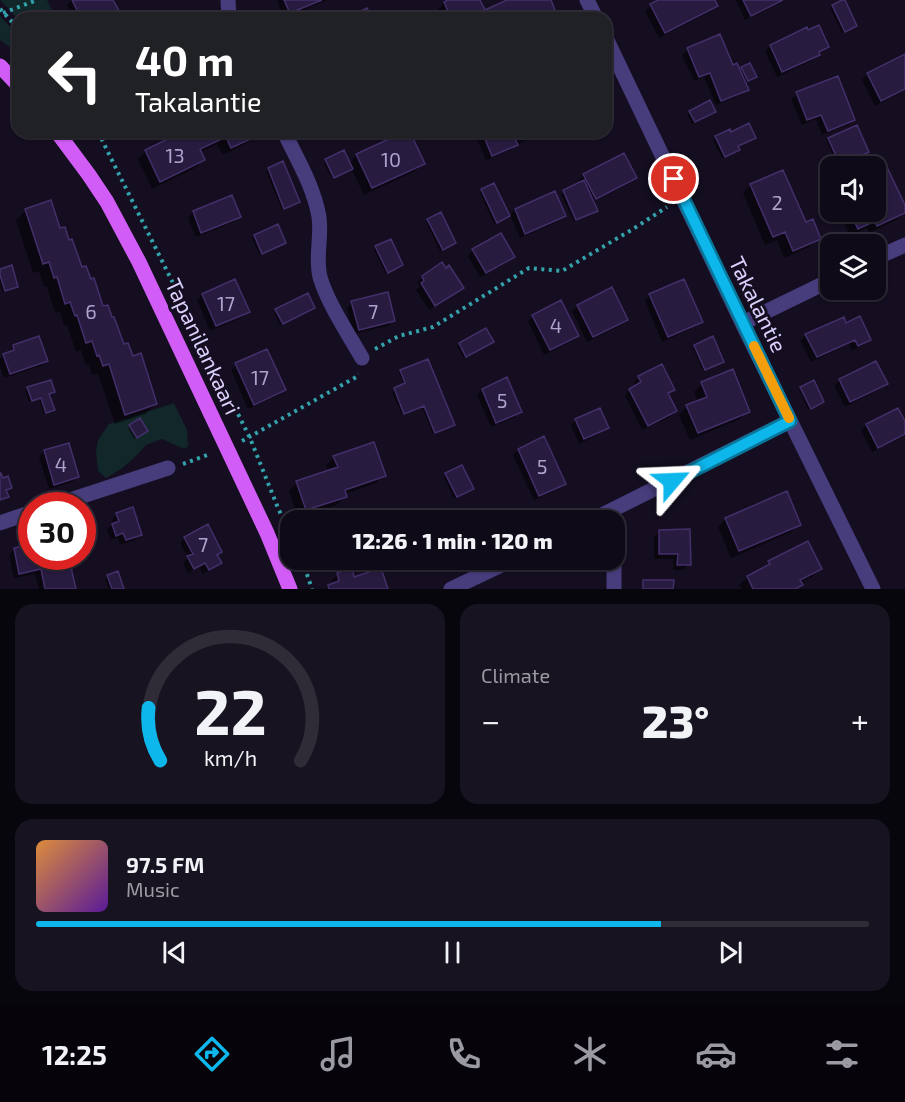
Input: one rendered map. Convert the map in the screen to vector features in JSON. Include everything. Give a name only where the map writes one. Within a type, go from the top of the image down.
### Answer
[{"type":"main road","points":[[0,66],[12,79]]},
{"type":"main road","name":"Tapanilankaari","points":[[61,138],[89,175],[124,232],[267,533],[290,589]]},
{"type":"street","name":"Takalantie","points":[[612,51],[873,589]]},
{"type":"street","points":[[287,138],[306,178],[319,218],[320,238],[317,263],[321,278],[326,292],[362,358]]},
{"type":"street","points":[[886,253],[905,244]]},
{"type":"street","points":[[743,323],[820,285]]},
{"type":"street","points":[[623,510],[790,421]]},
{"type":"street","points":[[95,492],[168,468]]},
{"type":"street","points":[[0,523],[18,517]]},
{"type":"street","points":[[451,589],[491,570]]},
{"type":"street","points":[[614,570],[614,589]]},
{"type":"path","points":[[2,11],[37,0]]},
{"type":"path","points":[[101,138],[250,438],[280,512]]},
{"type":"path","points":[[168,468],[250,438],[358,376],[362,358],[381,345],[399,336],[433,327],[529,268],[562,271],[682,197]]},
{"type":"path","points":[[305,570],[312,589]]},
{"type":"green space","points":[[0,0],[47,0],[53,12],[12,12]]},
{"type":"green space","points":[[0,16],[12,29],[12,49],[0,40]]},
{"type":"green space","points":[[174,403],[187,430],[188,446],[184,449],[162,439],[146,445],[121,469],[106,478],[98,471],[96,451],[98,440],[109,424]]},
{"type":"building","points":[[72,0],[113,0],[120,12],[78,12]]},
{"type":"building","points":[[284,0],[322,0],[292,12],[290,12]]},
{"type":"building","points":[[480,0],[485,10],[507,0],[551,0],[555,10],[551,12],[448,12],[444,2]]},
{"type":"building","points":[[658,0],[715,0],[718,6],[665,33],[650,4]]},
{"type":"building","points":[[743,0],[783,0],[751,16]]},
{"type":"building","points":[[845,0],[857,26],[845,32],[832,5]]},
{"type":"building","points":[[819,25],[829,47],[819,52],[820,55],[782,72],[770,45],[807,27],[808,30]]},
{"type":"building","points":[[720,34],[733,65],[737,63],[749,90],[721,101],[710,73],[699,77],[687,48]]},
{"type":"building","points":[[905,54],[905,89],[881,101],[867,73]]},
{"type":"building","points":[[750,63],[757,77],[748,81],[741,67]]},
{"type":"building","points":[[838,76],[855,120],[828,131],[821,115],[807,120],[796,92]]},
{"type":"building","points":[[710,100],[716,112],[695,122],[689,111]]},
{"type":"building","points":[[749,123],[756,138],[738,146],[740,150],[725,157],[715,136],[730,129],[731,132]]},
{"type":"building","points":[[857,125],[869,152],[860,156],[836,156],[828,138]]},
{"type":"building","points":[[170,138],[224,138],[200,149],[205,160],[160,182],[145,150]]},
{"type":"building","points":[[226,138],[253,138],[231,148]]},
{"type":"building","points":[[391,138],[413,138],[425,164],[372,188],[356,154]]},
{"type":"building","points":[[484,138],[515,138],[518,145],[492,156]]},
{"type":"building","points":[[344,150],[353,169],[334,178],[325,159]]},
{"type":"building","points":[[624,153],[637,178],[596,199],[583,174]]},
{"type":"building","points":[[283,161],[300,202],[284,209],[268,168]]},
{"type":"building","points":[[886,165],[905,205],[905,213],[886,222]]},
{"type":"building","points":[[783,170],[806,222],[813,219],[820,239],[793,251],[785,232],[773,237],[750,184]]},
{"type":"building","points":[[584,180],[598,211],[576,220],[563,190]]},
{"type":"building","points":[[494,183],[510,216],[497,223],[481,189]]},
{"type":"building","points":[[555,191],[566,216],[525,234],[515,209]]},
{"type":"building","points":[[232,195],[241,217],[201,233],[193,211]]},
{"type":"building","points":[[51,200],[60,228],[65,227],[82,267],[86,266],[91,279],[94,278],[103,306],[108,305],[124,344],[128,343],[133,356],[141,353],[157,404],[125,415],[109,364],[103,366],[92,341],[86,343],[77,315],[75,316],[70,302],[65,304],[57,277],[54,278],[49,262],[43,264],[25,209]]},
{"type":"building","points":[[441,212],[456,243],[443,250],[427,219]]},
{"type":"building","points":[[855,222],[873,222],[858,229]]},
{"type":"building","points":[[278,224],[286,243],[262,254],[254,235]]},
{"type":"building","points":[[501,233],[515,257],[486,273],[472,249]]},
{"type":"building","points":[[391,239],[403,265],[388,273],[375,246]]},
{"type":"building","points":[[442,262],[446,268],[449,265],[464,288],[435,306],[421,283],[424,281],[422,276]]},
{"type":"building","points":[[12,265],[18,287],[5,291],[0,269]]},
{"type":"building","points":[[235,279],[250,312],[216,326],[202,294]]},
{"type":"building","points":[[684,279],[703,322],[668,337],[649,294]]},
{"type":"building","points":[[612,287],[628,320],[593,337],[577,305]]},
{"type":"building","points":[[388,292],[395,321],[359,330],[351,301]]},
{"type":"building","points":[[308,293],[315,308],[283,324],[275,309]]},
{"type":"building","points":[[561,300],[579,336],[550,350],[532,315]]},
{"type":"building","points":[[860,316],[871,340],[858,346],[855,340],[817,357],[805,334],[844,317],[846,323]]},
{"type":"building","points":[[486,328],[494,342],[466,357],[459,343]]},
{"type":"building","points":[[39,336],[48,361],[10,374],[3,354],[14,350],[13,345]]},
{"type":"building","points":[[713,336],[724,362],[705,370],[694,345]]},
{"type":"building","points":[[267,349],[286,390],[254,405],[235,363]]},
{"type":"building","points":[[428,359],[455,425],[435,433],[424,406],[404,414],[394,388],[405,383],[400,370]]},
{"type":"building","points":[[876,361],[888,384],[850,402],[839,379]]},
{"type":"building","points":[[662,364],[675,390],[668,393],[677,411],[648,426],[629,389],[641,382],[638,376]]},
{"type":"building","points":[[733,369],[750,412],[698,433],[686,405],[707,397],[701,382]]},
{"type":"building","points":[[507,377],[522,412],[496,423],[482,389]]},
{"type":"building","points":[[51,380],[55,392],[49,394],[55,410],[46,413],[41,398],[32,401],[27,387]]},
{"type":"building","points":[[814,380],[824,402],[811,409],[800,387]]},
{"type":"building","points":[[600,408],[609,428],[584,439],[575,419]]},
{"type":"building","points":[[898,408],[905,421],[905,434],[878,448],[866,424]]},
{"type":"building","points":[[140,418],[148,431],[137,438],[129,425]]},
{"type":"building","points":[[544,436],[566,484],[539,496],[518,449]]},
{"type":"building","points":[[374,442],[386,476],[345,490],[347,497],[306,510],[296,481],[338,467],[333,456]]},
{"type":"building","points":[[69,443],[79,477],[54,485],[44,450]]},
{"type":"building","points":[[462,465],[474,489],[457,497],[445,473]]},
{"type":"building","points":[[0,473],[3,478],[8,476],[12,488],[6,490],[9,497],[0,500]]},
{"type":"building","points":[[787,491],[801,525],[739,551],[725,518]]},
{"type":"building","points":[[133,507],[142,535],[126,540],[123,533],[116,536],[112,524],[119,521],[116,513]]},
{"type":"building","points":[[208,524],[222,552],[217,555],[222,563],[209,570],[205,563],[194,569],[187,556],[193,554],[184,537]]},
{"type":"building","points":[[690,529],[691,565],[677,565],[678,554],[659,554],[659,530]]},
{"type":"building","points":[[808,541],[822,569],[800,580],[803,585],[795,589],[753,589],[747,576],[770,564],[768,561]]},
{"type":"building","points":[[18,547],[18,569],[14,548]]},
{"type":"building","points":[[18,570],[37,570],[19,574]]},
{"type":"building","points":[[41,570],[72,570],[76,589],[45,589]]},
{"type":"building","points":[[352,570],[354,577],[382,570],[388,589],[329,589],[328,585],[339,581],[337,573]]},
{"type":"building","points":[[118,571],[124,589],[112,589],[107,575]]},
{"type":"building","points":[[643,580],[674,580],[673,589],[643,589]]},
{"type":"slow traffic","points":[[754,346],[789,418]]},
{"type":"route","points":[[672,481],[790,421],[674,179]]}]
